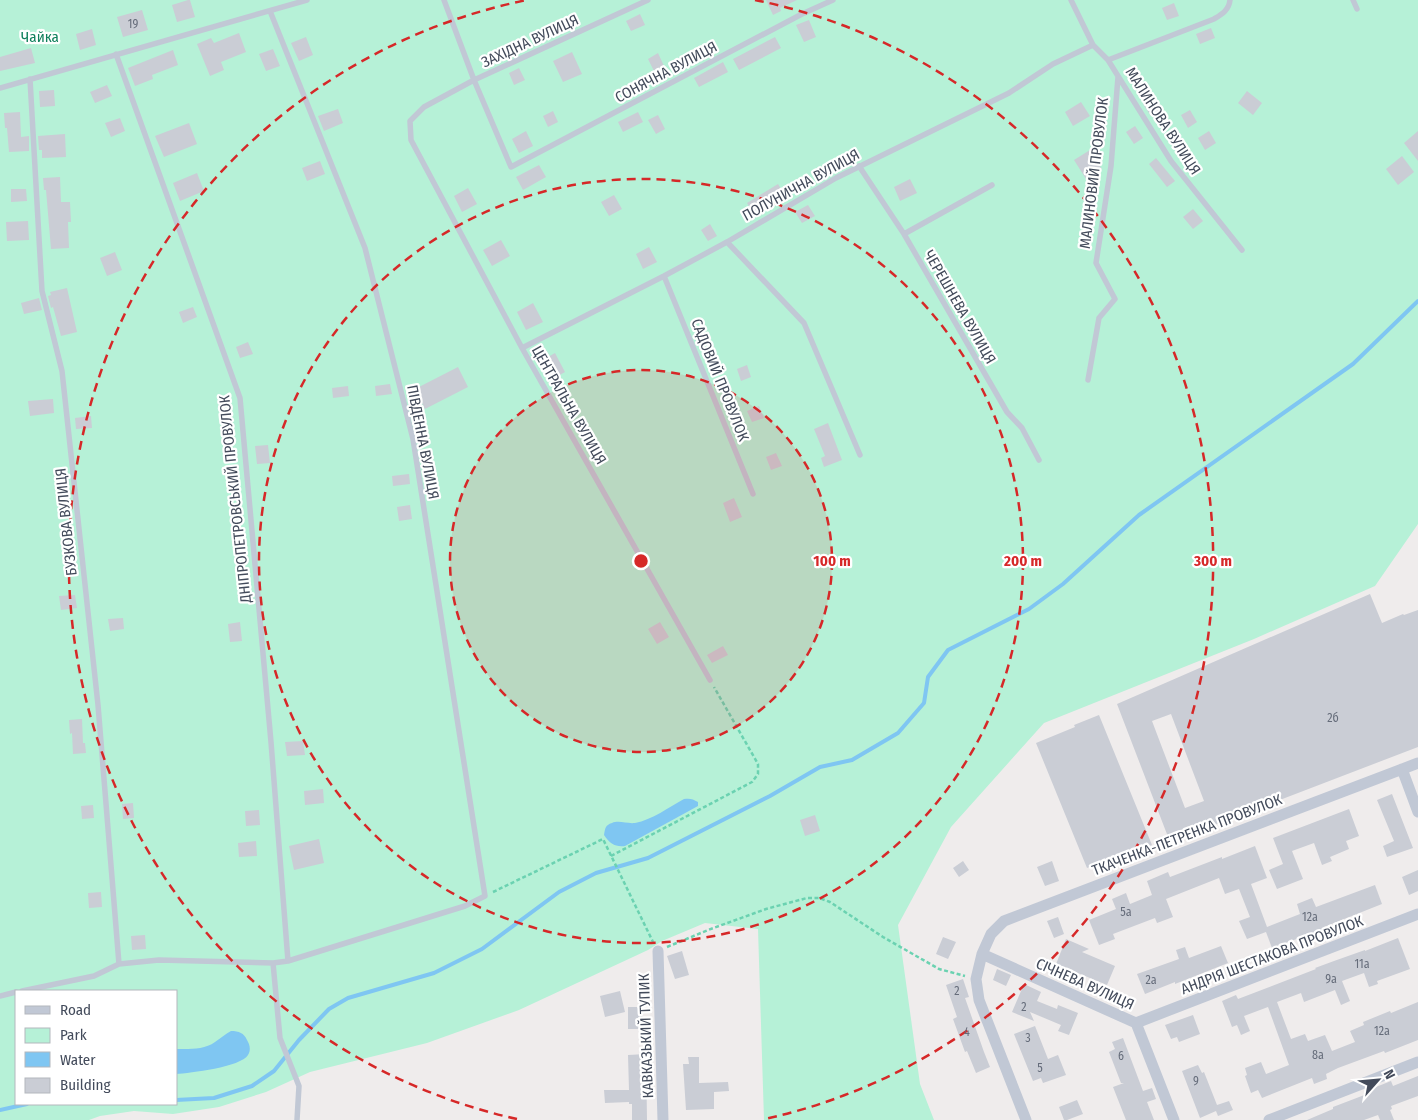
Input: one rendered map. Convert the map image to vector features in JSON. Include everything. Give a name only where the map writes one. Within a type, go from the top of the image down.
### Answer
[{"type":"street","name":"ТКАЧЕНКА-ПЕТРЕНКА ПРОВУЛОК","points":[[976,979],[982,954],[991,934],[1004,921],[1418,763]]},
{"type":"street","points":[[1402,769],[1418,812]]},
{"type":"street","name":"АНДРІЯ ШЕСТАКОВА ПРОВУЛОК","points":[[1136,1023],[1418,914]]},
{"type":"street","name":"КАВКАЗЬКИЙ ТУПИК","points":[[658,952],[663,1120]]},
{"type":"street","name":"СІЧНЕВА ВУЛИЦЯ","points":[[982,954],[1136,1023],[1174,1120]]},
{"type":"street","points":[[976,979],[979,1000],[1026,1120]]},
{"type":"street","points":[[1269,1120],[1418,1062]]},
{"type":"lane","points":[[0,88],[306,0]]},
{"type":"lane","points":[[444,0],[474,80]]},
{"type":"lane","name":"ЗАХІДНА ВУЛИЦЯ","points":[[411,140],[410,121],[424,106],[474,80],[648,0]]},
{"type":"lane","name":"СОНЯЧНА ВУЛИЦЯ","points":[[474,80],[511,167],[802,14],[833,0]]},
{"type":"lane","name":"МАЛИНОВА ВУЛИЦЯ","points":[[1071,0],[1093,45],[1108,60],[1171,161],[1242,250]]},
{"type":"lane","points":[[1108,60],[1214,19],[1224,13],[1230,0]]},
{"type":"lane","points":[[1353,0],[1357,9]]},
{"type":"lane","name":"ПІВДЕННА ВУЛИЦЯ","points":[[270,10],[365,248],[413,438],[485,896]]},
{"type":"lane","name":"ПОЛУНИЧНА ВУЛИЦЯ","points":[[522,348],[727,242],[836,178],[1009,93],[1052,64],[1093,45]]},
{"type":"lane","name":"ДНІПРОПЕТРОВСЬКИЙ ПРОВУЛОК","points":[[116,54],[240,398],[271,742],[288,961]]},
{"type":"lane","name":"МАЛИНОВИЙ ПРОВУЛОК","points":[[1088,380],[1098,318],[1115,299],[1096,263],[1111,166],[1118,77]]},
{"type":"lane","name":"БУЗКОВА ВУЛИЦЯ","points":[[30,79],[42,291],[62,371],[98,705],[119,964]]},
{"type":"lane","name":"ЦЕНТРАЛЬНА ВУЛИЦЯ","points":[[411,140],[522,348],[710,680]]},
{"type":"lane","name":"ЧЕРЕШНЕВА ВУЛИЦЯ","points":[[859,166],[904,234],[1007,412],[1022,428],[1039,460]]},
{"type":"lane","points":[[904,234],[992,185]]},
{"type":"lane","points":[[727,242],[804,323],[860,455]]},
{"type":"lane","name":"САДОВИЙ ПРОВУЛОК","points":[[664,276],[752,494]]},
{"type":"lane","points":[[27,990],[94,976],[119,964],[160,960],[273,963],[288,961],[464,906],[485,896]]},
{"type":"lane","points":[[273,963],[280,1038],[299,1086],[297,1120]]},
{"type":"lane","points":[[0,996],[15,992]]},
{"type":"path","points":[[611,856],[752,782],[758,774],[758,764],[710,680]]},
{"type":"path","points":[[485,896],[603,839],[658,952],[708,930],[766,909],[807,898],[819,898],[830,902],[883,937],[939,969],[976,979]]},
{"type":"green space","name":"Чайка","points":[[0,0],[1418,0],[1418,524],[1375,586],[1254,639],[1044,723],[951,827],[898,925],[920,1084],[934,1120],[764,1120],[758,929],[705,923],[662,941],[648,950],[519,1010],[427,1043],[310,1072],[266,1092],[219,1107],[173,1114],[134,1111],[100,1116],[89,1120],[0,1120]]},
{"type":"water","points":[[684,799],[695,800],[698,802],[698,806],[625,846],[613,844],[604,835],[606,828],[610,824],[615,822],[635,823],[641,821]]},
{"type":"water","points":[[231,1031],[241,1033],[250,1048],[248,1055],[236,1063],[215,1069],[178,1074],[178,1049],[211,1045]]},
{"type":"building","points":[[190,0],[195,17],[177,22],[172,5]]},
{"type":"building","points":[[766,0],[797,0],[780,8],[781,11],[773,15]]},
{"type":"building","points":[[1174,3],[1179,16],[1167,20],[1162,8]]},
{"type":"building","points":[[142,10],[148,30],[123,37],[117,17]]},
{"type":"building","points":[[640,14],[645,25],[631,31],[626,21]]},
{"type":"building","points":[[809,20],[816,37],[804,42],[796,25]]},
{"type":"building","points":[[1211,28],[1215,38],[1200,44],[1196,34]]},
{"type":"building","points":[[92,29],[96,45],[80,50],[76,34]]},
{"type":"building","points":[[239,33],[246,52],[221,62],[224,70],[210,76],[197,44],[211,38],[214,43]]},
{"type":"building","points":[[306,37],[313,55],[299,61],[291,43]]},
{"type":"building","points":[[775,37],[781,48],[739,70],[733,59]]},
{"type":"building","points":[[31,48],[35,63],[0,71],[0,57]]},
{"type":"building","points":[[273,49],[280,66],[266,71],[259,54]]},
{"type":"building","points":[[173,50],[178,65],[152,75],[153,79],[135,86],[128,68]]},
{"type":"building","points":[[572,52],[582,74],[563,82],[553,61]]},
{"type":"building","points":[[658,53],[664,66],[654,71],[648,59]]},
{"type":"building","points":[[723,62],[728,72],[699,87],[694,78]]},
{"type":"building","points":[[519,68],[525,80],[514,85],[509,73]]},
{"type":"building","points":[[107,85],[112,96],[95,103],[90,92]]},
{"type":"building","points":[[54,90],[55,106],[40,107],[39,91]]},
{"type":"building","points":[[1247,91],[1262,103],[1253,115],[1238,103]]},
{"type":"building","points":[[1152,99],[1160,111],[1151,116],[1143,104]]},
{"type":"building","points":[[1081,102],[1090,116],[1073,126],[1065,112]]},
{"type":"building","points":[[338,109],[343,123],[324,131],[318,116]]},
{"type":"building","points":[[1190,110],[1197,122],[1188,128],[1181,115]]},
{"type":"building","points":[[553,111],[558,122],[548,127],[543,116]]},
{"type":"building","points":[[20,112],[21,137],[29,136],[29,151],[9,152],[4,113]]},
{"type":"building","points":[[638,112],[643,122],[623,132],[618,122]]},
{"type":"building","points":[[658,115],[665,129],[656,134],[648,120]]},
{"type":"building","points":[[120,118],[125,131],[111,137],[105,123]]},
{"type":"building","points":[[189,123],[197,144],[164,157],[155,136]]},
{"type":"building","points":[[1135,126],[1143,138],[1134,144],[1126,132]]},
{"type":"building","points":[[526,131],[533,146],[519,153],[512,139]]},
{"type":"building","points":[[1209,131],[1216,143],[1205,150],[1198,138]]},
{"type":"building","points":[[1418,131],[1418,161],[1404,143]]},
{"type":"building","points":[[65,134],[66,157],[42,158],[42,150],[39,150],[38,136]]},
{"type":"building","points":[[1090,150],[1102,169],[1086,179],[1074,160]]},
{"type":"building","points":[[1402,156],[1414,172],[1398,185],[1386,169]]},
{"type":"building","points":[[1156,158],[1175,181],[1167,187],[1149,164]]},
{"type":"building","points":[[320,161],[325,174],[307,181],[302,168]]},
{"type":"building","points":[[539,165],[546,177],[523,190],[516,177]]},
{"type":"building","points":[[197,173],[204,191],[180,201],[173,183]]},
{"type":"building","points":[[60,177],[61,202],[70,202],[71,222],[68,222],[69,248],[51,249],[46,190],[44,190],[43,178]]},
{"type":"building","points":[[910,179],[917,193],[900,201],[894,187]]},
{"type":"building","points":[[778,184],[786,197],[774,204],[772,202],[753,213],[747,203]]},
{"type":"building","points":[[468,188],[477,204],[462,212],[454,196]]},
{"type":"building","points":[[11,189],[26,189],[27,201],[11,202]]},
{"type":"building","points":[[614,195],[622,209],[609,216],[601,202]]},
{"type":"building","points":[[808,205],[815,216],[802,223],[795,212]]},
{"type":"building","points":[[1193,209],[1203,221],[1193,229],[1183,217]]},
{"type":"building","points":[[28,221],[29,240],[7,241],[6,222]]},
{"type":"building","points":[[710,224],[717,236],[708,241],[701,230]]},
{"type":"building","points":[[501,240],[510,256],[492,266],[483,250]]},
{"type":"building","points":[[649,247],[657,262],[643,269],[636,254]]},
{"type":"building","points":[[115,252],[122,270],[107,276],[100,258]]},
{"type":"building","points":[[67,288],[77,332],[61,336],[48,296],[51,295],[50,292]]},
{"type":"building","points":[[39,298],[42,310],[24,314],[21,303]]},
{"type":"building","points":[[533,303],[543,322],[526,330],[517,312]]},
{"type":"building","points":[[193,307],[197,317],[183,323],[179,312]]},
{"type":"building","points":[[248,342],[253,354],[240,358],[236,347]]},
{"type":"building","points":[[555,353],[565,372],[549,381],[539,362]]},
{"type":"building","points":[[747,365],[751,377],[741,381],[737,369]]},
{"type":"building","points":[[458,367],[468,387],[425,409],[415,389]]},
{"type":"building","points":[[390,384],[392,394],[376,396],[375,386]]},
{"type":"building","points":[[348,386],[349,396],[333,398],[332,388]]},
{"type":"building","points":[[53,399],[54,413],[30,416],[28,401]]},
{"type":"building","points":[[759,406],[764,418],[752,422],[747,411]]},
{"type":"building","points":[[91,416],[92,428],[76,429],[75,418]]},
{"type":"building","points":[[828,423],[842,460],[824,467],[821,458],[825,456],[814,429]]},
{"type":"building","points":[[268,445],[270,463],[257,464],[255,446]]},
{"type":"building","points":[[776,453],[782,466],[771,470],[766,457]]},
{"type":"building","points":[[409,474],[410,484],[393,486],[392,476]]},
{"type":"building","points":[[734,498],[742,517],[730,522],[723,503]]},
{"type":"building","points":[[410,505],[412,519],[399,521],[397,507]]},
{"type":"building","points":[[1370,594],[1382,623],[1418,610],[1418,747],[1170,842],[1117,704]],"holes":[[[1171,714],[1204,801],[1185,808],[1152,721]]]},
{"type":"building","points":[[75,595],[77,608],[61,610],[59,596]]},
{"type":"building","points":[[123,618],[124,629],[110,631],[108,619]]},
{"type":"building","points":[[240,622],[242,641],[230,642],[228,624]]},
{"type":"building","points":[[660,622],[669,637],[657,644],[648,629]]},
{"type":"building","points":[[723,646],[728,655],[712,663],[707,655]]},
{"type":"building","points":[[1099,715],[1152,845],[1127,855],[1126,851],[1087,868],[1036,743]]},
{"type":"building","points":[[82,719],[83,743],[85,743],[86,753],[73,754],[69,720]]},
{"type":"building","points":[[303,741],[305,755],[287,756],[285,742]]},
{"type":"building","points":[[323,789],[324,803],[305,805],[304,791]]},
{"type":"building","points":[[1392,794],[1413,848],[1387,857],[1383,846],[1394,841],[1377,800]]},
{"type":"building","points":[[133,803],[134,818],[123,819],[122,804]]},
{"type":"building","points":[[93,805],[94,818],[82,819],[81,806]]},
{"type":"building","points":[[1349,809],[1359,836],[1346,841],[1349,849],[1330,857],[1332,861],[1322,865],[1314,843],[1292,851],[1303,879],[1277,889],[1269,870],[1283,864],[1273,838]]},
{"type":"building","points":[[259,810],[260,825],[246,826],[245,811]]},
{"type":"building","points":[[815,815],[820,831],[805,836],[800,820]]},
{"type":"building","points":[[319,839],[324,863],[294,870],[289,846]]},
{"type":"building","points":[[256,841],[257,856],[239,857],[238,843]]},
{"type":"building","points":[[1255,846],[1267,878],[1251,884],[1267,927],[1300,914],[1297,904],[1312,898],[1316,907],[1375,885],[1382,904],[1324,927],[1324,929],[1272,948],[1266,932],[1247,939],[1239,921],[1250,917],[1239,889],[1225,894],[1219,878],[1166,899],[1173,917],[1157,923],[1155,918],[1113,934],[1115,939],[1099,945],[1089,920],[1116,909],[1112,899],[1126,893],[1130,904],[1152,895],[1147,881],[1168,872],[1170,877]]},
{"type":"building","points":[[963,861],[969,870],[959,877],[953,868]]},
{"type":"building","points":[[1052,861],[1059,881],[1045,886],[1037,867]]},
{"type":"building","points":[[1418,870],[1418,891],[1409,895],[1402,877]]},
{"type":"building","points":[[101,892],[102,907],[89,908],[88,893]]},
{"type":"building","points":[[1058,917],[1064,934],[1054,938],[1047,921]]},
{"type":"building","points":[[145,935],[146,949],[132,950],[131,936]]},
{"type":"building","points":[[943,937],[956,942],[948,959],[936,954]]},
{"type":"building","points":[[1398,938],[1410,969],[1377,981],[1378,984],[1369,987],[1364,973],[1342,981],[1350,1001],[1341,1005],[1335,990],[1304,1002],[1301,993],[1277,1002],[1291,1039],[1305,1034],[1308,1041],[1325,1035],[1332,1051],[1355,1042],[1350,1031],[1364,1025],[1363,1022],[1418,1002],[1418,1040],[1338,1068],[1326,1074],[1327,1079],[1314,1084],[1312,1078],[1262,1098],[1258,1090],[1251,1093],[1245,1076],[1247,1075],[1245,1068],[1261,1062],[1266,1074],[1289,1065],[1268,1007],[1244,1016],[1250,1031],[1241,1035],[1237,1025],[1232,1027],[1222,1001],[1236,995],[1238,999],[1315,968]]},
{"type":"building","points":[[1066,939],[1089,949],[1082,952],[1115,966],[1107,985],[1056,964]]},
{"type":"building","points":[[1221,946],[1228,963],[1145,994],[1137,974],[1179,959],[1176,950],[1185,947],[1189,958]]},
{"type":"building","points":[[682,951],[689,975],[675,979],[667,956]]},
{"type":"building","points":[[997,969],[1011,975],[1006,986],[993,980]]},
{"type":"building","points":[[963,979],[969,997],[965,998],[990,1067],[976,1073],[967,1051],[965,1052],[953,1019],[957,1017],[946,985]]},
{"type":"building","points":[[1024,984],[1041,992],[1037,1001],[1057,1009],[1058,1005],[1078,1013],[1069,1035],[1058,1031],[1061,1025],[1030,1012],[1034,1021],[1012,1012]]},
{"type":"building","points":[[620,991],[625,1012],[605,1017],[600,996]]},
{"type":"building","points":[[628,1007],[642,1007],[643,1029],[628,1029]]},
{"type":"building","points":[[1193,1015],[1200,1034],[1179,1042],[1177,1037],[1171,1039],[1165,1025]]},
{"type":"building","points":[[1035,1026],[1048,1059],[1058,1055],[1066,1075],[1043,1083],[1041,1078],[1033,1081],[1014,1034]]},
{"type":"building","points":[[1123,1038],[1143,1091],[1152,1088],[1156,1099],[1147,1102],[1154,1120],[1126,1120],[1113,1087],[1124,1083],[1121,1083],[1109,1052],[1115,1049],[1112,1042]]},
{"type":"building","points":[[646,1054],[647,1120],[632,1120],[632,1104],[629,1104],[629,1102],[605,1103],[604,1090],[629,1090],[628,1055]]},
{"type":"building","points":[[688,1057],[699,1057],[699,1083],[728,1082],[729,1091],[714,1092],[714,1109],[686,1110],[683,1064],[689,1064]]},
{"type":"building","points":[[1198,1065],[1202,1073],[1204,1072],[1217,1105],[1229,1101],[1233,1110],[1218,1116],[1216,1111],[1200,1118],[1182,1071]]},
{"type":"building","points":[[1418,1076],[1418,1096],[1391,1106],[1392,1109],[1390,1110],[1394,1120],[1380,1120],[1378,1115],[1364,1120],[1307,1120],[1333,1109],[1333,1107],[1367,1094],[1366,1091],[1391,1081],[1393,1086]]},
{"type":"building","points":[[1077,1100],[1083,1114],[1064,1120],[1059,1107]]},
{"type":"waterway","points":[[178,1100],[214,1098],[252,1086],[274,1071],[299,1040],[329,1009],[348,998],[434,973],[482,949],[559,892],[596,873],[648,858],[770,796],[820,767],[852,760],[898,733],[924,703],[928,677],[948,650],[1029,609],[1063,584],[1139,515],[1353,364],[1418,301]]},
{"type":"waterway","points":[[0,1110],[22,1105]]}]
